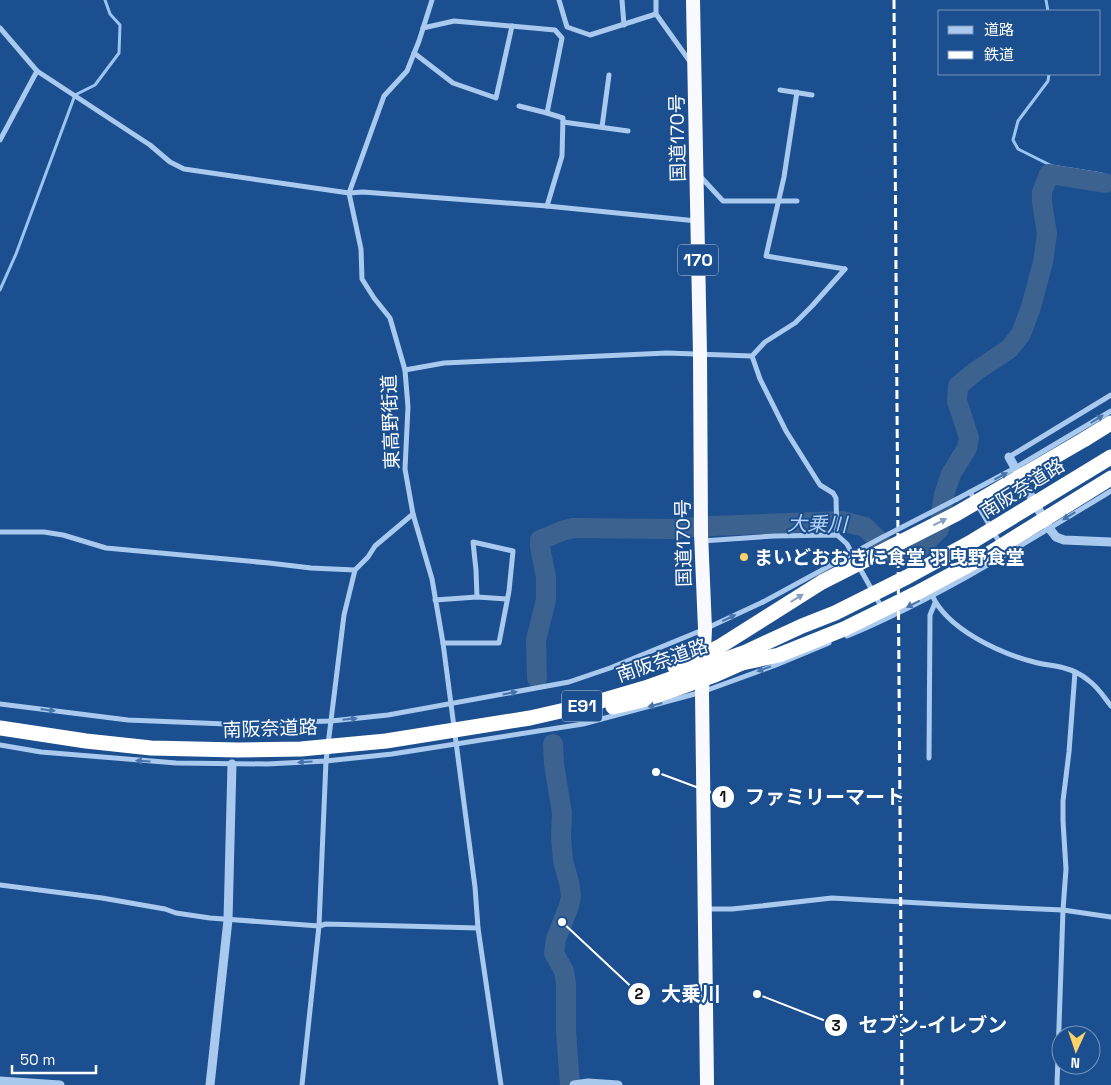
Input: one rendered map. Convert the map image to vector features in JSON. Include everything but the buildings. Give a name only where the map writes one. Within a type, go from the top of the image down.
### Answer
[{"type":"highway","name":"国道170号","points":[[693,0],[698,221],[701,531],[705,629],[702,692],[707,1085]]},
{"type":"highway","points":[[530,718],[642,680],[701,656],[822,582],[956,514],[1111,423]]},
{"type":"highway","name":"南阪奈道路","points":[[0,728],[86,741],[151,748],[301,749],[386,741],[530,718],[587,705],[645,688],[746,652],[835,613],[973,541],[1111,457]]},
{"type":"highway","name":"南阪奈道路","points":[[0,737],[23,742],[150,755],[300,756],[389,749],[556,721],[647,699],[742,664],[910,583],[969,552],[1111,466]]},
{"type":"highway","points":[[742,664],[779,654],[844,629],[906,598],[982,558],[1111,478]]},
{"type":"street","points":[[350,193],[384,96],[407,71],[432,0]]},
{"type":"street","points":[[559,0],[567,27],[590,36],[656,14]]},
{"type":"street","points":[[622,0],[624,25]]},
{"type":"street","points":[[656,0],[656,14],[695,69]]},
{"type":"street","points":[[423,28],[454,21],[554,30],[562,38],[547,113]]},
{"type":"street","points":[[414,53],[453,83],[496,98],[512,26]]},
{"type":"street","points":[[0,28],[37,71],[150,145],[170,162],[184,169],[350,193],[363,192],[547,206],[698,221]]},
{"type":"street","points":[[0,140],[37,71]]},
{"type":"street","points":[[602,128],[609,75]]},
{"type":"street","points":[[780,90],[812,95]]},
{"type":"street","points":[[405,370],[444,363],[667,353],[752,356],[765,342],[795,323],[845,269],[766,256],[784,177],[797,92]]},
{"type":"street","points":[[519,106],[563,118],[562,156],[547,206]]},
{"type":"street","points":[[563,122],[628,131]]},
{"type":"street","points":[[697,173],[723,201],[797,201]]},
{"type":"street","name":"東高野街道","points":[[350,193],[361,249],[362,279],[390,318],[405,370],[408,407],[405,469],[413,514],[432,579],[443,643],[475,887],[478,928],[501,1085]]},
{"type":"street","points":[[752,356],[760,379],[786,431],[820,484],[833,493],[836,498],[837,534],[847,544],[887,617]]},
{"type":"street","points":[[1111,395],[1009,457],[1056,537],[1064,540],[1111,542]]},
{"type":"street","points":[[0,704],[128,720],[226,724],[331,721],[388,715],[569,682],[610,668],[705,629],[763,602],[1016,468],[1111,411]]},
{"type":"street","points":[[0,745],[41,752],[130,760],[176,763],[267,764],[392,754],[583,724],[702,692],[776,665],[866,628],[983,568],[1111,490]]},
{"type":"street","points":[[970,492],[1006,554]]},
{"type":"street","points":[[302,1085],[319,926],[326,760],[344,615],[355,570],[368,557],[375,546],[413,514]]},
{"type":"street","points":[[701,531],[774,536],[837,534]]},
{"type":"street","points":[[0,532],[44,532],[63,535],[106,548],[311,568],[355,570]]},
{"type":"street","points":[[443,643],[499,643],[513,551],[473,542],[477,597]]},
{"type":"street","points":[[932,595],[935,603],[943,613],[968,634],[1008,654],[1035,663],[1065,668],[1075,672],[1089,680],[1111,706]]},
{"type":"street","points":[[435,600],[477,597],[507,599]]},
{"type":"street","points":[[930,758],[930,615],[935,603]]},
{"type":"street","points":[[1057,1085],[1066,869],[1062,801],[1069,752],[1075,672]]},
{"type":"street","points":[[210,1085],[228,920],[232,764]]},
{"type":"street","points":[[0,884],[102,898],[165,909],[176,913],[228,920],[319,926],[326,924],[478,928]]},
{"type":"street","points":[[705,909],[732,909],[832,898],[1063,910],[1111,917]]},
{"type":"street","points":[[0,1081],[60,1085]]},
{"type":"street","points":[[575,1085],[588,1083],[618,1085]]},
{"type":"waterway","points":[[0,290],[16,254],[75,95],[95,85],[119,53],[120,25],[110,14],[105,0]]},
{"type":"waterway","points":[[1046,0],[1048,10]]},
{"type":"waterway","points":[[1049,75],[1048,81],[1018,121],[1013,140],[1018,149],[1052,166],[1102,174],[1105,183],[1111,186]]},
{"type":"waterway","name":"大乗川","points":[[537,678],[536,640],[546,600],[546,577],[540,540],[562,531],[573,528],[672,529],[842,521],[865,527],[892,554],[918,550],[939,529],[944,495],[951,474],[967,448],[969,438],[957,401],[958,386],[976,371],[1009,349],[1021,334],[1031,307],[1043,262],[1047,234],[1042,192],[1049,174],[1105,183]]},
{"type":"waterway","name":"大乗川","points":[[553,744],[554,764],[562,813],[563,861],[571,896],[556,939],[554,953],[564,971],[566,984],[566,1031],[570,1085]]},
{"type":"railway","points":[[894,0],[902,1085]]},
{"type":"place","name":"まいどおおきに食堂 羽曳野食堂","points":[[744,557]]},
{"type":"place","name":"ファミリーマート","points":[[656,772]]},
{"type":"place","name":"大乗川","points":[[562,922]]},
{"type":"place","name":"セブン-イレブン","points":[[757,994]]}]
